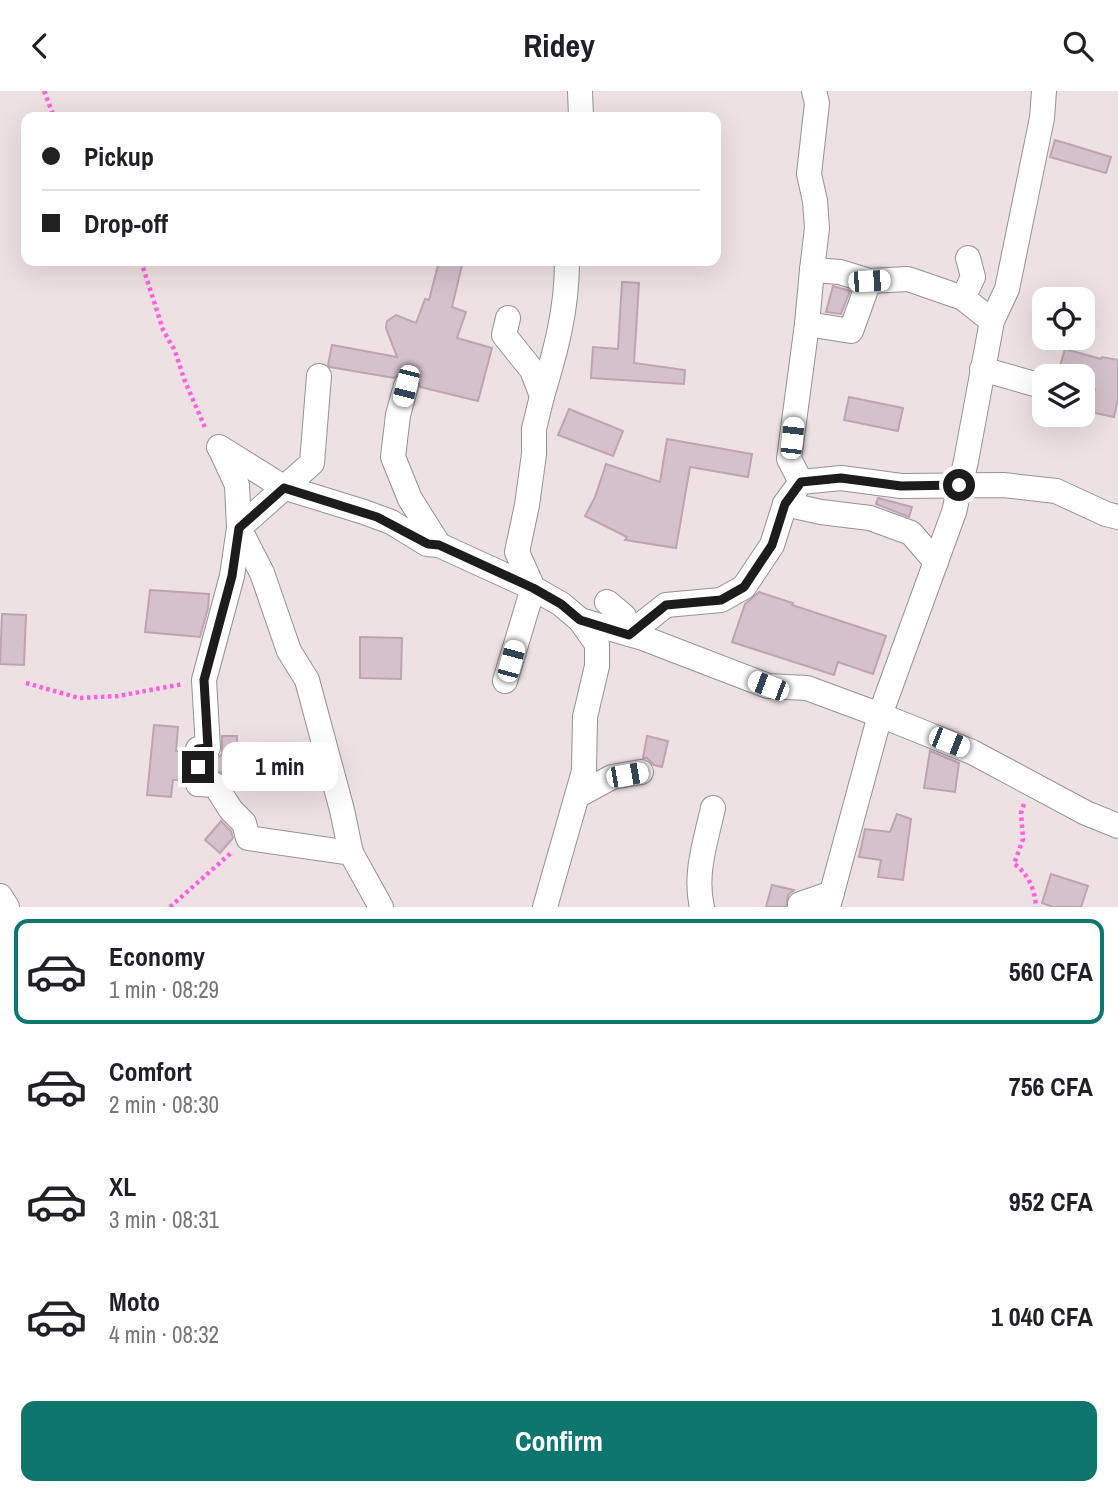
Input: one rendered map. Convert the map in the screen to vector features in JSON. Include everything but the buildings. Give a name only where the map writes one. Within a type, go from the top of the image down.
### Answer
[{"type":"street","points":[[580,91],[581,112]]},
{"type":"street","points":[[801,482],[789,459],[817,228],[809,174],[817,103],[814,91]]},
{"type":"street","points":[[800,904],[830,900],[880,715],[954,512],[969,450],[992,321],[1007,289],[1042,118],[1044,91]]},
{"type":"street","points":[[963,298],[973,277],[968,258]]},
{"type":"street","points":[[505,681],[533,588],[517,552],[527,505],[534,454],[534,429],[556,349],[567,295],[567,266]]},
{"type":"street","points":[[812,270],[840,272],[869,281],[908,279],[963,298],[992,321]]},
{"type":"street","points":[[807,324],[851,331],[869,281]]},
{"type":"street","points":[[508,318],[504,335],[531,370],[542,396]]},
{"type":"street","points":[[982,369],[1032,383]]},
{"type":"street","points":[[239,528],[312,463],[319,376]]},
{"type":"street","points":[[406,386],[398,415],[393,457],[410,499],[439,545]]},
{"type":"street","points":[[219,447],[284,488],[391,523],[428,544],[439,545],[533,588],[561,604],[580,620],[597,644],[597,666],[584,716],[584,771],[545,907]]},
{"type":"street","points":[[219,447],[237,485],[239,528],[232,576],[204,680],[208,748],[198,749],[198,784],[215,785],[230,810],[244,823],[248,838],[351,853]]},
{"type":"street","points":[[629,635],[666,605],[721,600],[744,587],[772,545],[785,504],[801,482],[841,478],[901,486],[1003,485],[1056,491],[1118,517]]},
{"type":"street","points":[[785,504],[870,518],[911,533],[936,562]]},
{"type":"street","points":[[239,528],[262,573],[289,650],[307,680],[351,853],[381,907]]},
{"type":"street","points":[[607,602],[624,616],[629,635]]},
{"type":"street","points":[[580,620],[768,686],[807,688],[880,715],[972,752],[1086,813],[1118,826]]},
{"type":"street","points":[[576,796],[612,777],[641,772]]},
{"type":"street","points":[[702,907],[700,869],[713,808]]},
{"type":"street","points":[[0,896],[7,907]]},
{"type":"path","points":[[44,91],[52,112]]},
{"type":"path","points":[[143,266],[163,330],[175,351],[184,380],[203,425],[219,447]]},
{"type":"path","points":[[26,683],[79,698],[118,697],[204,680]]},
{"type":"path","points":[[1031,783],[1021,813],[1023,839],[1014,863],[1024,870],[1036,897],[1036,907]]},
{"type":"path","points":[[170,907],[248,838]]},
{"type":"route","points":[[198,767],[198,749],[208,748],[204,680],[232,576],[239,528],[284,488],[391,523],[428,544],[439,545],[533,588],[561,604],[580,620],[629,635],[666,605],[721,600],[744,587],[772,545],[785,504],[801,482],[841,478],[901,486],[959,485]]}]
